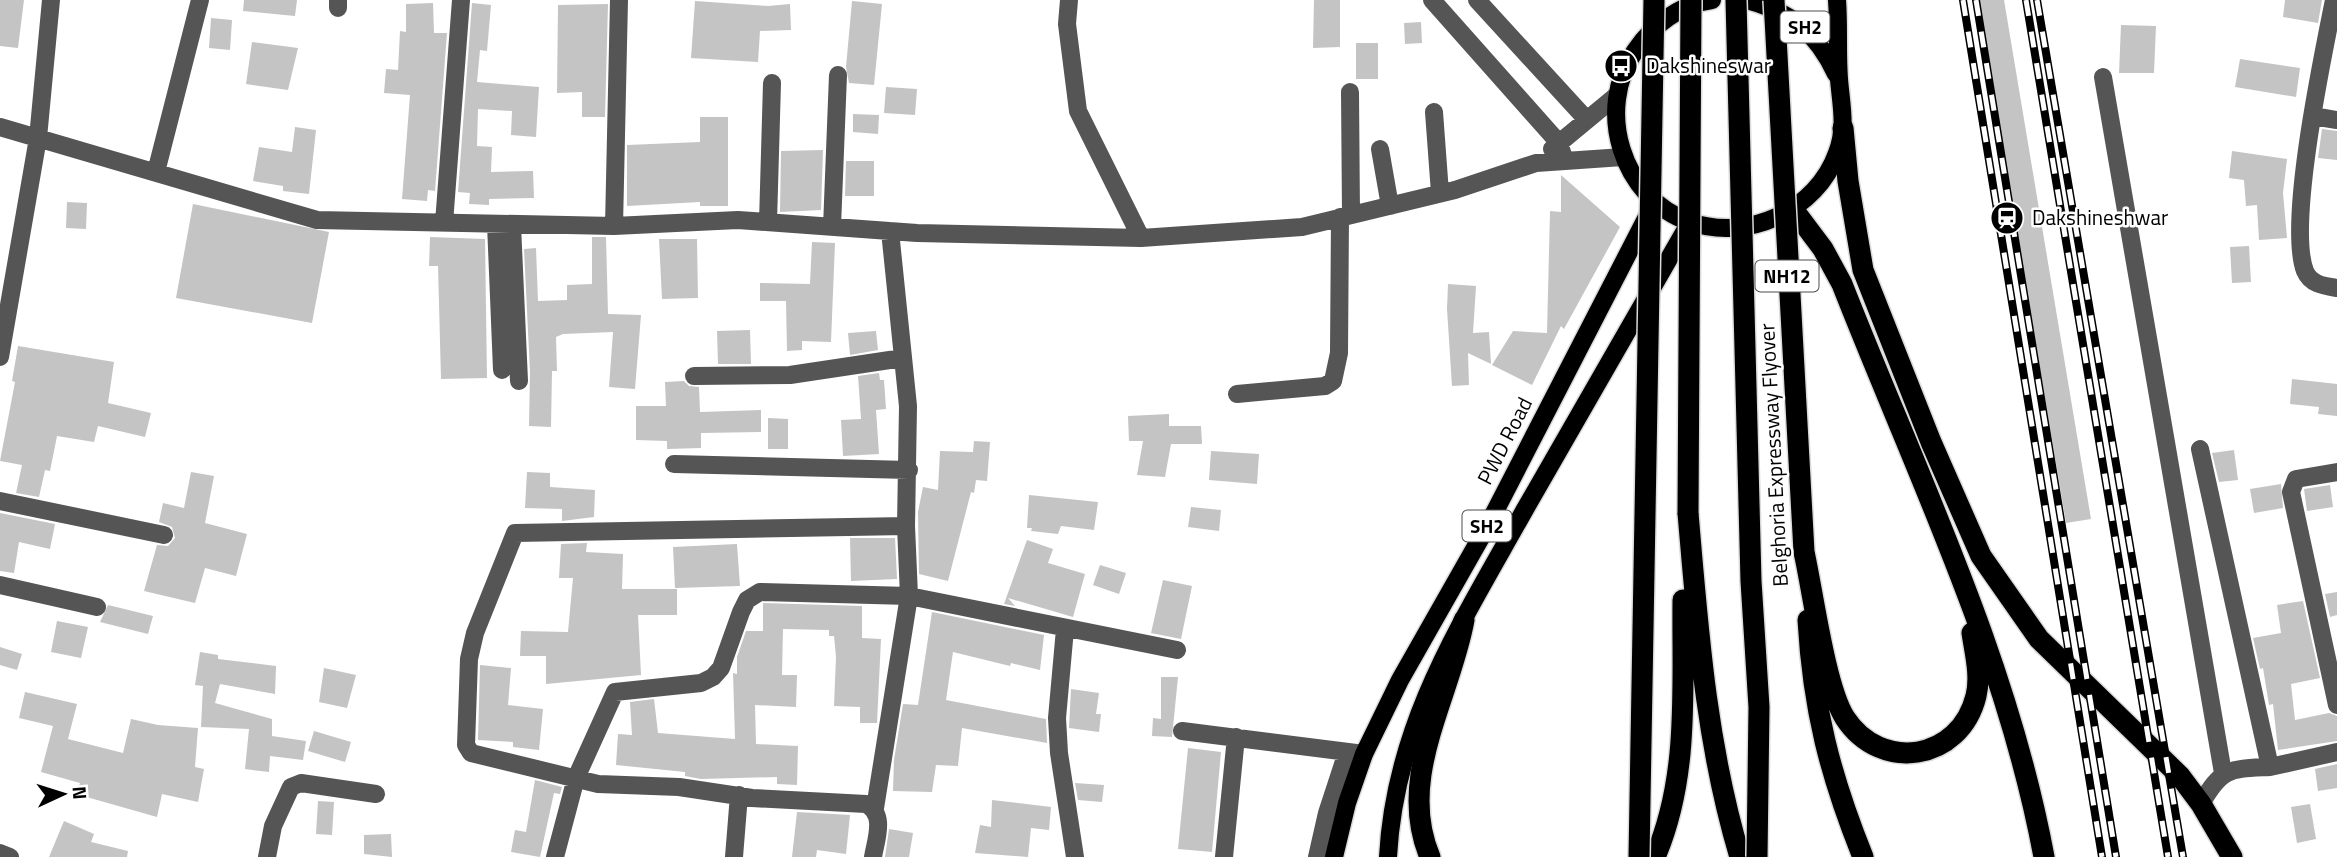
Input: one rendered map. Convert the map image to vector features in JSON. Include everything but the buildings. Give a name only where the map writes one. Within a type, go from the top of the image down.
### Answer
[{"type":"highway","points":[[1639,857],[1654,0]]},
{"type":"highway","points":[[1655,857],[1675,799],[1680,753],[1683,584],[1688,513],[1691,0]]},
{"type":"highway","points":[[1736,0],[1751,581],[1759,707],[1757,857]]},
{"type":"highway","name":"Belghoria Expressway Flyover","points":[[1774,0],[1811,663],[1818,714],[1836,791],[1863,857]]},
{"type":"highway","points":[[1843,128],[1848,181],[1863,270],[1931,442],[1982,556],[2039,639],[2180,776],[2201,804],[2232,857]]},
{"type":"highway","points":[[1793,209],[1823,249],[1842,284],[1961,572],[2006,705],[2044,857]]},
{"type":"highway","points":[[1688,513],[1700,669],[1711,741],[1740,857]]},
{"type":"highway","points":[[1804,552],[1838,704],[1858,733],[1881,750],[1895,753],[1936,747],[1957,731],[1972,709],[1978,682],[1961,572]]},
{"type":"highway","points":[[1430,857],[1420,808],[1421,768],[1432,728],[1458,656],[1464,620]]},
{"type":"main road","name":"SH2","points":[[1712,0],[1675,12],[1647,33],[1627,62],[1616,96],[1616,127],[1623,157],[1636,181],[1655,201],[1690,222],[1743,228],[1793,209],[1812,194],[1827,174],[1838,152],[1844,104],[1839,80],[1837,0]]},
{"type":"main road","name":"SH2","points":[[1747,0],[1775,8],[1803,25],[1825,50],[1839,80]]},
{"type":"main road","name":"PWD Road","points":[[1334,857],[1356,753],[1488,525],[1655,201]]},
{"type":"main road","name":"SH2","points":[[1388,857],[1391,813],[1399,773],[1428,690],[1464,620],[1690,222]]},
{"type":"street","points":[[0,357],[37,138],[51,0]]},
{"type":"street","points":[[156,172],[200,0]]},
{"type":"street","points":[[444,223],[461,0]]},
{"type":"street","points":[[614,226],[619,0]]},
{"type":"street","points":[[1069,0],[1067,24],[1078,111],[1141,238]]},
{"type":"street","points":[[1432,0],[1559,144],[1565,161]]},
{"type":"street","points":[[1478,0],[1587,120]]},
{"type":"street","points":[[2334,0],[2301,206],[2305,271],[2319,285],[2337,288]]},
{"type":"street","points":[[832,227],[838,75]]},
{"type":"street","points":[[2103,77],[2223,773]]},
{"type":"street","points":[[768,222],[772,83]]},
{"type":"street","points":[[1237,394],[1325,386],[1333,382],[1339,353],[1350,92]]},
{"type":"street","points":[[1536,163],[1616,96]]},
{"type":"street","points":[[1434,112],[1440,193]]},
{"type":"street","points":[[2314,116],[2337,120]]},
{"type":"street","points":[[0,127],[317,220],[614,226],[738,220],[890,231],[1141,238],[1302,227],[1440,193],[1536,163],[1623,157]]},
{"type":"street","points":[[1380,149],[1390,206]]},
{"type":"street","points":[[502,370],[504,224]]},
{"type":"street","points":[[504,224],[519,381]]},
{"type":"street","points":[[873,857],[879,818],[875,808],[909,596],[906,526],[908,406],[890,231]]},
{"type":"street","points":[[694,376],[790,375],[904,358]]},
{"type":"street","points":[[2200,449],[2270,767]]},
{"type":"street","points":[[674,464],[909,470]]},
{"type":"street","points":[[2337,472],[2296,479],[2291,492],[2337,705]]},
{"type":"street","points":[[0,501],[164,535]]},
{"type":"street","points":[[875,808],[866,804],[739,795],[679,787],[598,784],[467,750],[469,659],[475,633],[514,533],[906,526]]},
{"type":"street","points":[[0,585],[97,607]]},
{"type":"street","points":[[555,857],[576,778],[615,692],[632,687],[701,683],[713,677],[721,668],[747,600],[760,592],[909,596],[1177,650]]},
{"type":"street","points":[[1065,629],[1058,718],[1059,753],[1075,857]]},
{"type":"street","points":[[1182,731],[1356,753],[1327,813],[1317,857]]},
{"type":"street","points":[[1224,857],[1236,737]]},
{"type":"street","points":[[2201,804],[2214,782],[2223,773],[2270,767],[2337,752]]},
{"type":"street","points":[[267,857],[274,826],[291,787],[301,783],[376,794]]},
{"type":"street","points":[[734,857],[739,795]]},
{"type":"street","points":[[0,853],[10,857]]},
{"type":"railway","points":[[1963,0],[2102,857]]},
{"type":"railway","points":[[1976,0],[2116,857]]},
{"type":"railway","points":[[2026,0],[2168,857]]},
{"type":"railway","points":[[2037,0],[2183,857]]},
{"type":"place","name":"Dakshineswar","points":[[1621,66]]},
{"type":"place","name":"Dakshineshwar","points":[[2007,218]]}]
